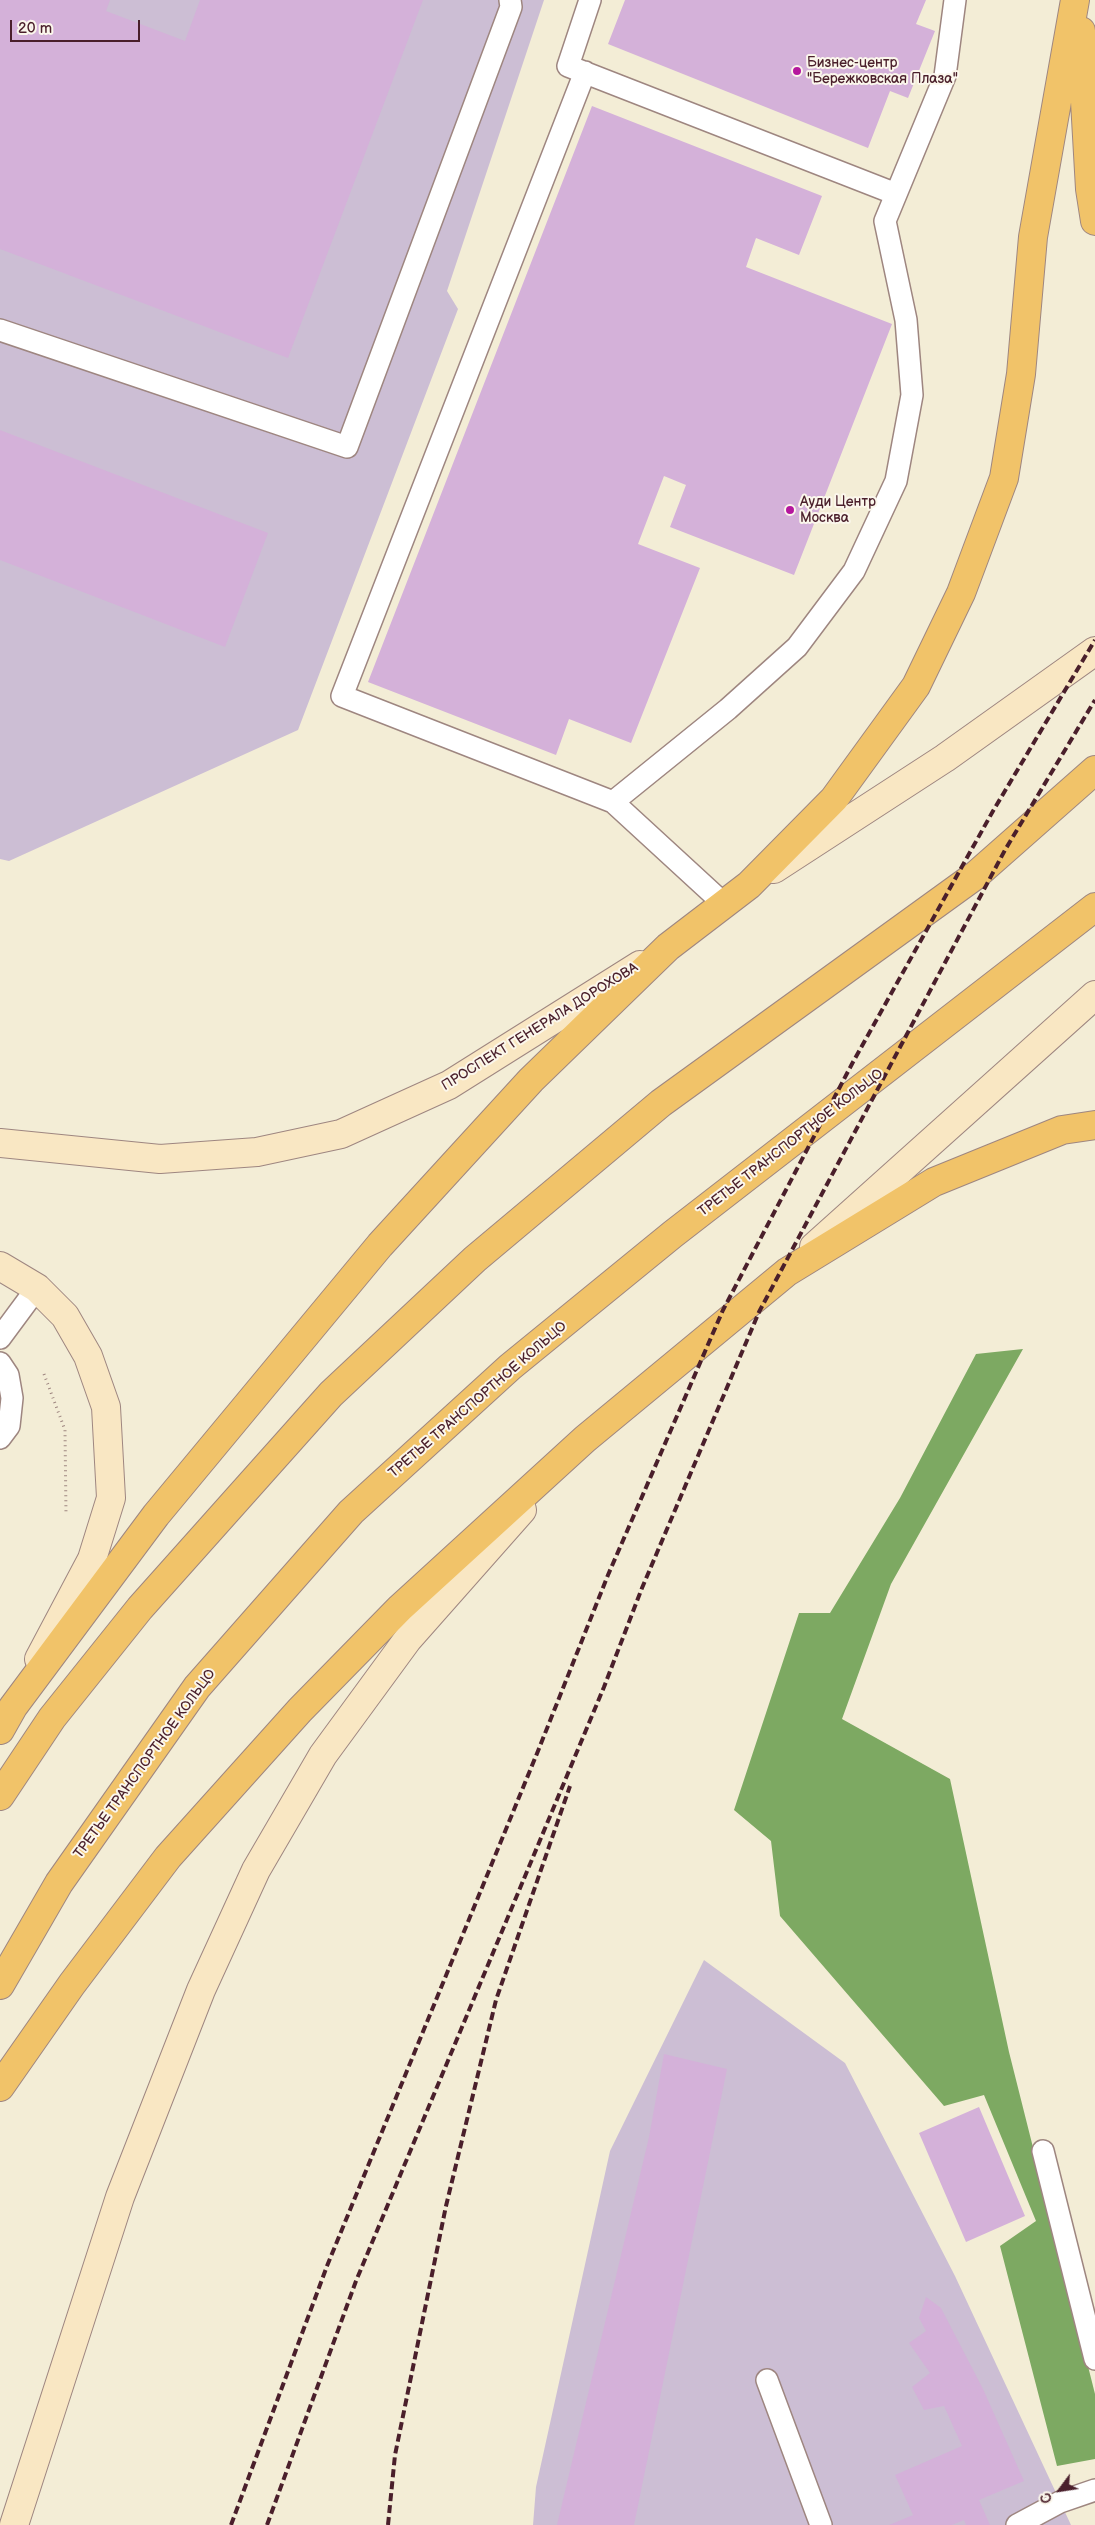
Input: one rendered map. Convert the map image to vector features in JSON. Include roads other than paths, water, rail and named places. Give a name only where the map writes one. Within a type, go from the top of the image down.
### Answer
[{"type":"main road","points":[[749,885],[834,799],[916,686],[961,593],[1004,478],[1021,374],[1033,237],[1075,0]]},
{"type":"main road","points":[[1079,0],[1090,189],[1095,221]]},
{"type":"main road","points":[[13,1707],[156,1515],[380,1245],[530,1080],[668,947],[749,885],[945,758],[1095,651]]},
{"type":"main road","points":[[0,1796],[52,1718],[140,1608],[331,1394],[475,1259],[662,1103],[976,875],[1095,770]]},
{"type":"main road","name":"ТРЕТЬЕ ТРАНСПОРТНОЕ КОЛЬЦО","points":[[0,1985],[59,1883],[197,1687],[351,1512],[510,1367],[666,1240],[1095,907]]},
{"type":"main road","name":"ПРОСПЕКТ ГЕНЕРАЛА ДОРОХОВА","points":[[0,1143],[160,1159],[257,1152],[341,1134],[448,1085],[668,947]]},
{"type":"main road","points":[[0,2087],[72,1984],[168,1857],[300,1710],[400,1608],[585,1439],[787,1272],[1095,995]]},
{"type":"main road","points":[[787,1272],[934,1182],[1062,1130],[1095,1125]]},
{"type":"main road","points":[[0,1266],[37,1288],[65,1316],[88,1356],[106,1407],[111,1498],[92,1559],[0,1730]]},
{"type":"main road","points":[[14,2525],[120,2197],[201,1990],[256,1870],[323,1755],[408,1639],[585,1439]]},
{"type":"lane","points":[[0,330],[347,447],[511,7],[510,0]]},
{"type":"lane","points":[[590,0],[568,66],[896,194]]},
{"type":"lane","points":[[613,802],[728,709],[797,647],[854,571],[896,481],[912,395],[906,320],[885,221],[945,76],[955,0]]},
{"type":"lane","points":[[585,72],[342,696],[613,802],[724,904]]},
{"type":"lane","points":[[0,1338],[37,1288]]},
{"type":"lane","points":[[0,1364],[8,1374],[12,1398],[9,1426],[0,1438]]},
{"type":"lane","points":[[1043,2151],[1095,2359]]},
{"type":"lane","points":[[767,2380],[821,2525]]},
{"type":"lane","points":[[1017,2525],[1060,2502],[1095,2490]]},
{"type":"railway","points":[[231,2525],[327,2266],[608,1575],[723,1310],[853,1062],[993,811],[1095,640]]},
{"type":"railway","points":[[267,2525],[356,2281],[604,1687],[642,1588],[759,1312],[1005,850],[1095,700]]},
{"type":"railway","points":[[388,2525],[395,2455],[446,2206],[496,2000],[570,1786]]},
{"type":"place","name":"Бизнес-центр \"Бережковская Плаза\"","points":[[797,71]]},
{"type":"place","name":"Ауди Центр Москва","points":[[790,510]]}]
